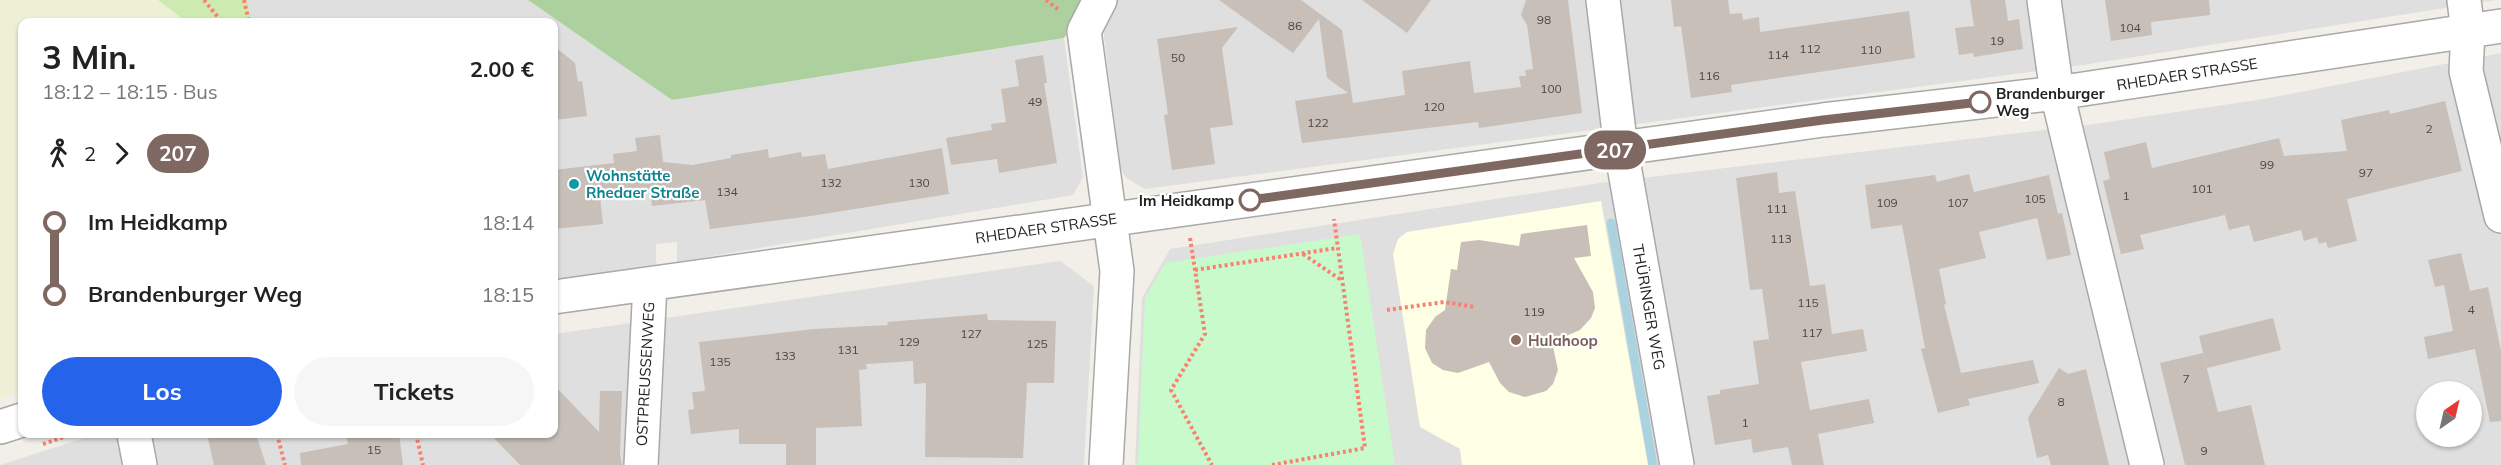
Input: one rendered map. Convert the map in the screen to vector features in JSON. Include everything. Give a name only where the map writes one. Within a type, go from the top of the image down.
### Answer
[{"type":"street","points":[[1100,0],[1084,31],[1117,271],[1106,465]]},
{"type":"street","name":"THÜRINGER WEG","points":[[1603,0],[1621,149],[1677,465]]},
{"type":"street","points":[[2044,0],[2057,93],[2147,465]]},
{"type":"street","points":[[2466,16],[2466,72],[2501,216]]},
{"type":"street","name":"RHEDAER STRASSE","points":[[558,296],[1823,120],[2057,93],[2466,16],[2501,26]]},
{"type":"street","name":"OSTPREUSSENWEG","points":[[641,465],[650,284]]},
{"type":"street","points":[[0,428],[18,421]]},
{"type":"street","points":[[135,438],[140,465]]},
{"type":"path","points":[[204,0],[219,18]]},
{"type":"path","points":[[244,0],[248,18]]},
{"type":"path","points":[[1272,465],[1365,448],[1330,189]]},
{"type":"path","points":[[1185,209],[1205,334],[1171,390],[1212,465]]},
{"type":"path","points":[[1195,270],[1337,248]]},
{"type":"path","points":[[1302,254],[1342,280]]},
{"type":"path","points":[[1387,310],[1444,302],[1475,307]]},
{"type":"path","points":[[278,438],[285,465]]},
{"type":"path","points":[[417,438],[423,465]]},
{"type":"shaded area","points":[[0,0],[158,0],[182,18],[18,18],[18,392],[0,399]]},
{"type":"shaded area","points":[[247,0],[528,0],[554,18],[251,18]]},
{"type":"shaded area","points":[[1109,0],[2496,0],[2083,65],[1145,189],[1126,178],[1121,169],[1102,22]]},
{"type":"shaded area","points":[[558,21],[672,100],[1064,38],[1083,177],[1073,195],[677,262],[677,242],[656,244],[656,265],[558,279]]},
{"type":"shaded area","points":[[2501,53],[2501,465],[1135,465],[1142,298],[1170,249],[1600,183],[2095,124],[2264,99]]},
{"type":"shaded area","name":"Hulahoop","points":[[1601,201],[1648,465],[1462,465],[1460,449],[1420,427],[1393,254],[1398,239],[1407,232]]},
{"type":"shaded area","points":[[1060,261],[1094,286],[1084,465],[0,465],[84,438],[558,438],[558,333]]},
{"type":"green space","points":[[158,0],[247,0],[251,18],[182,18]]},
{"type":"green space","points":[[528,0],[1092,0],[1064,38],[672,100],[558,21],[558,18],[554,18]]},
{"type":"green space","points":[[1360,234],[1395,465],[1138,465],[1145,298],[1165,263]]},
{"type":"building","points":[[1219,0],[1301,0],[1342,30],[1353,103],[1405,95],[1402,71],[1470,61],[1474,93],[1521,87],[1519,76],[1526,76],[1525,70],[1533,69],[1527,25],[1521,15],[1526,0],[1568,0],[1582,113],[1479,128],[1478,122],[1302,143],[1295,101],[1348,93],[1327,78],[1319,19],[1293,53]]},
{"type":"building","points":[[1362,0],[1431,0],[1407,33]]},
{"type":"building","points":[[1671,0],[1728,0],[1730,14],[1742,13],[1743,20],[1759,17],[1760,32],[1909,11],[1915,58],[1731,85],[1732,92],[1691,98],[1681,26],[1674,27]]},
{"type":"building","points":[[1970,0],[2005,0],[2008,21],[2019,19],[2023,49],[1974,57],[1973,53],[1959,55],[1955,28],[1974,26]]},
{"type":"building","points":[[2105,0],[2209,0],[2210,15],[2151,22],[2152,35],[2111,41]]},
{"type":"building","points":[[1238,27],[1222,48],[1233,125],[1210,128],[1215,164],[1172,170],[1164,115],[1168,114],[1157,39]]},
{"type":"building","points":[[558,49],[575,63],[578,82],[582,81],[587,116],[558,120]]},
{"type":"building","points":[[1043,55],[1047,83],[1044,83],[1057,163],[999,173],[997,159],[951,165],[946,138],[992,130],[991,124],[1006,122],[1001,89],[1019,86],[1015,60]]},
{"type":"building","points":[[2445,101],[2462,171],[2347,199],[2357,241],[2328,248],[2326,242],[2319,244],[2317,237],[2304,241],[2301,230],[2254,242],[2249,225],[2229,230],[2225,215],[2140,235],[2144,249],[2121,254],[2103,181],[2110,179],[2104,152],[2146,142],[2152,168],[2279,138],[2284,156],[2347,151],[2341,120],[2389,110],[2390,114]]},
{"type":"building","points":[[660,135],[663,162],[692,165],[768,149],[769,158],[801,152],[802,157],[825,154],[828,169],[942,148],[949,194],[710,229],[705,200],[652,206],[650,191],[600,197],[603,224],[558,229],[558,170],[614,163],[613,154],[637,151],[635,138]]},
{"type":"building","points":[[1777,172],[1779,193],[1795,191],[1810,286],[1825,284],[1832,334],[1863,329],[1867,351],[1801,362],[1810,410],[1869,399],[1874,423],[1818,434],[1824,465],[1792,465],[1788,447],[1753,453],[1751,439],[1715,445],[1707,396],[1720,394],[1720,390],[1759,384],[1753,341],[1769,339],[1762,289],[1750,290],[1736,178]]},
{"type":"building","points":[[1969,174],[1974,192],[2049,175],[2058,214],[2062,213],[2071,255],[2047,260],[2037,218],[1979,232],[1986,258],[1939,269],[1946,304],[1944,305],[1961,373],[2033,360],[2039,383],[1968,399],[1970,405],[1938,413],[1921,349],[1925,348],[1902,225],[1871,229],[1865,185],[1935,175],[1937,182]]},
{"type":"building","points":[[1587,225],[1591,256],[1574,258],[1593,292],[1595,308],[1591,318],[1580,330],[1552,342],[1558,370],[1553,384],[1546,391],[1525,397],[1509,392],[1500,383],[1489,362],[1458,373],[1443,370],[1432,363],[1425,348],[1426,330],[1435,317],[1445,310],[1451,269],[1457,270],[1461,242],[1479,240],[1519,246],[1521,234]]},
{"type":"building","points":[[2461,253],[2470,291],[2488,287],[2501,351],[2501,421],[2490,422],[2475,349],[2428,359],[2424,337],[2453,331],[2444,285],[2435,287],[2428,260]]},
{"type":"building","points":[[987,314],[988,320],[1056,321],[1054,383],[1027,383],[1023,458],[925,457],[926,383],[914,384],[913,361],[866,364],[867,369],[859,370],[862,426],[816,428],[816,465],[786,465],[786,444],[739,444],[739,429],[691,434],[688,410],[694,409],[692,392],[705,391],[699,342],[814,329],[888,325],[887,322]]},
{"type":"building","points":[[2273,318],[2281,350],[2207,368],[2199,336]]},
{"type":"building","points":[[2203,353],[2218,412],[2251,405],[2265,465],[2185,465],[2160,363]]},
{"type":"building","points":[[2059,368],[2068,374],[2086,369],[2109,465],[2051,465],[2048,455],[2037,458],[2028,418]]},
{"type":"building","points":[[558,389],[599,432],[600,391],[622,391],[620,454],[622,465],[520,465],[494,438],[558,438]]},
{"type":"building","points":[[208,438],[257,438],[266,465],[214,465]]},
{"type":"building","points":[[347,438],[400,438],[403,465],[301,465],[300,453],[348,444]]},
{"type":"waterway","points":[[1611,223],[1653,465]]},
{"type":"bus line","name":"207","points":[[1250,200],[1823,120],[1980,102]]},
{"type":"place","name":"Brandenburger Weg","points":[[1980,102]]},
{"type":"place","name":"Wohnstätte Rhedaer Straße","points":[[574,184]]},
{"type":"place","name":"Im Heidkamp","points":[[1250,200]]},
{"type":"place","name":"Hulahoop","points":[[1516,340]]}]
